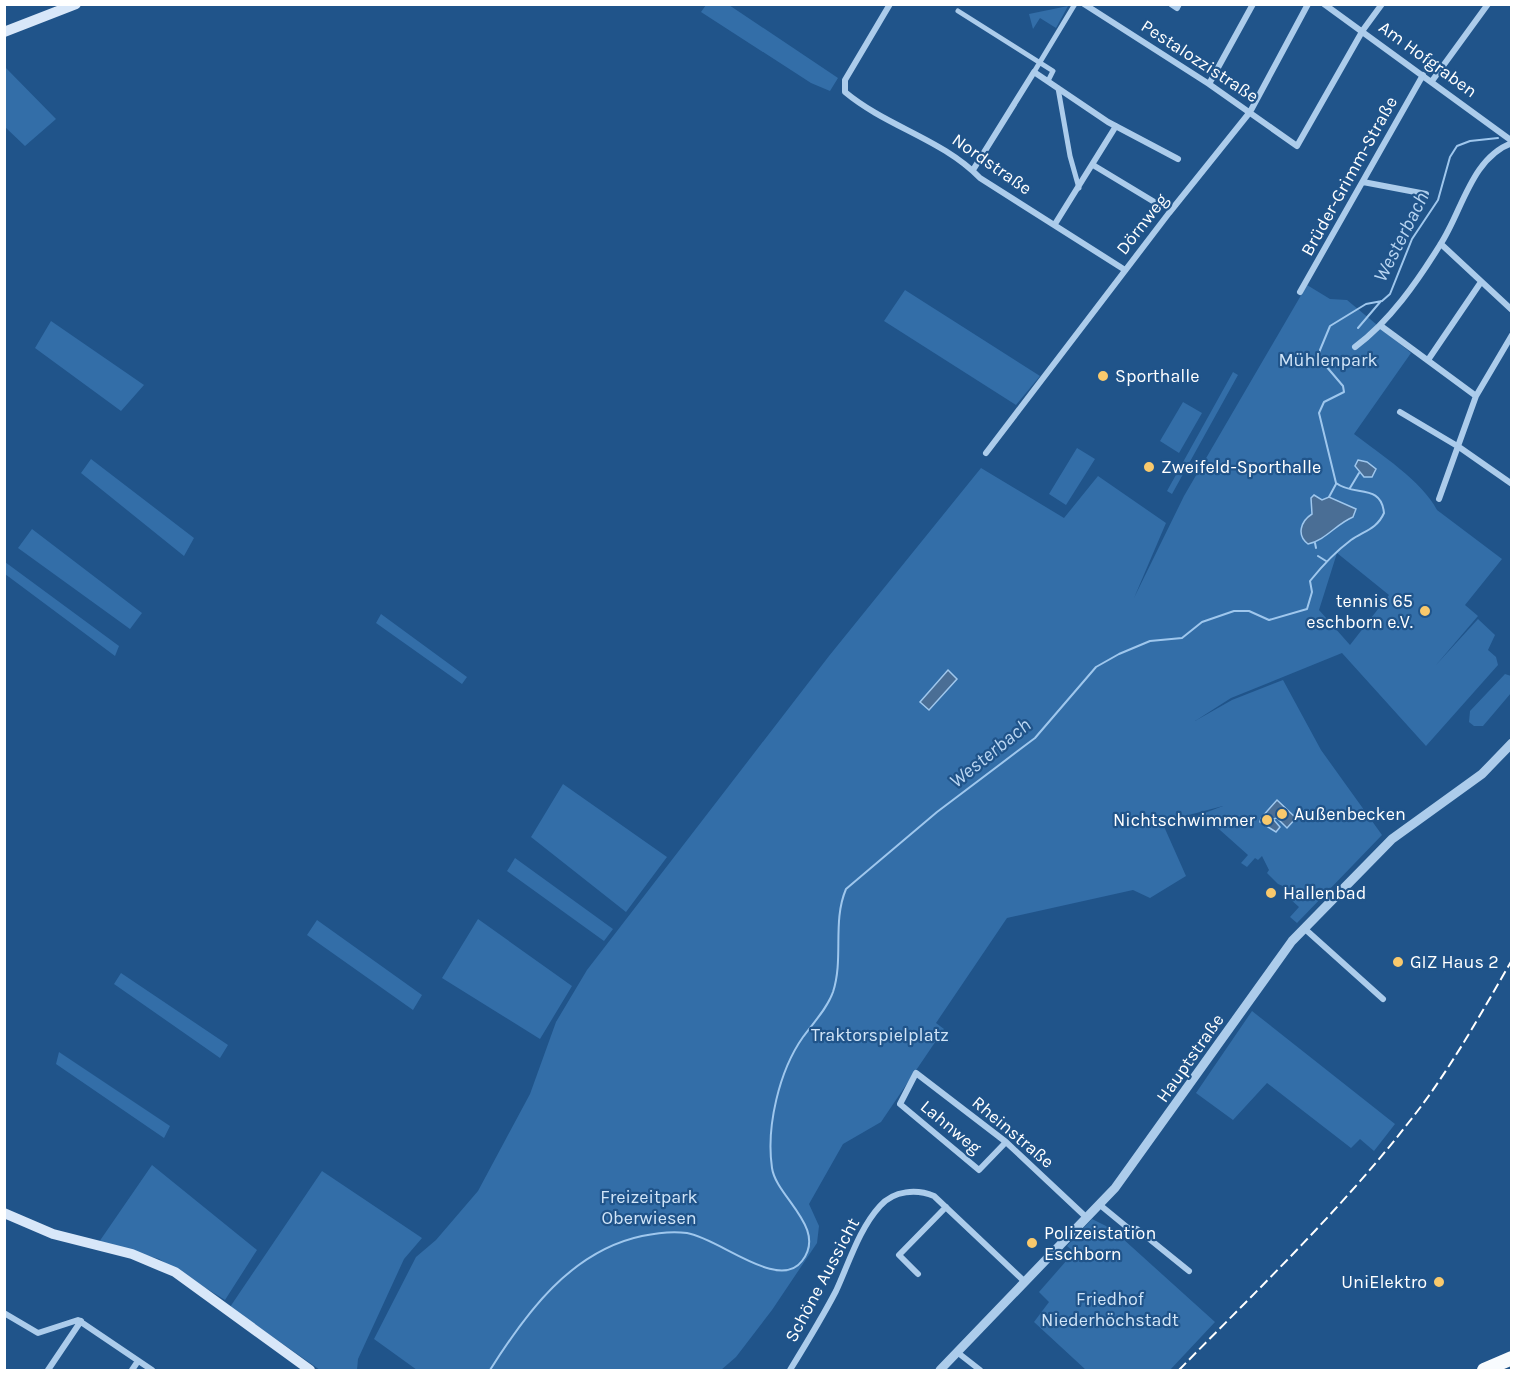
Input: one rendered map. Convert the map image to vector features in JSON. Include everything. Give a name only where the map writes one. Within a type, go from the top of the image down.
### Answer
[{"type":"highway","points":[[1484,1371],[1512,1358]]},
{"type":"highway","points":[[1505,1371],[1512,1368]]},
{"type":"main road","points":[[4,32],[76,4]]},
{"type":"main road","points":[[4,1213],[53,1234],[132,1254],[175,1272],[310,1371]]},
{"type":"street","name":"Nordstraße","points":[[890,4],[843,86],[847,94],[919,139],[935,143],[973,170],[980,178],[1125,270]]},
{"type":"street","points":[[973,170],[1074,4]]},
{"type":"street","name":"Pestalozzistraße","points":[[1084,4],[1209,84],[1297,147],[1363,30]]},
{"type":"street","points":[[1171,4],[1177,8],[1179,4]]},
{"type":"street","points":[[1209,84],[1253,4]]},
{"type":"street","name":"Dörnweg","points":[[986,453],[1125,270],[1250,112],[1308,4]]},
{"type":"street","name":"Am Hofgraben","points":[[1324,4],[1363,30],[1510,140]]},
{"type":"street","points":[[1363,30],[1382,4]]},
{"type":"street","points":[[1432,81],[1488,4]]},
{"type":"street","points":[[958,11],[1053,71],[1048,81]]},
{"type":"street","points":[[1034,72],[1116,126],[1178,159]]},
{"type":"street","name":"Brüder-Grimm-Straße","points":[[1300,292],[1423,75]]},
{"type":"street","points":[[1059,88],[1066,135],[1078,188]]},
{"type":"street","points":[[1055,224],[1116,126]]},
{"type":"street","points":[[1355,347],[1381,326],[1441,244],[1489,155],[1510,140]]},
{"type":"street","points":[[1093,165],[1156,203]]},
{"type":"street","points":[[1363,182],[1426,194]]},
{"type":"street","points":[[1441,244],[1512,310]]},
{"type":"street","points":[[1428,360],[1480,282]]},
{"type":"street","points":[[1381,326],[1476,396]]},
{"type":"street","points":[[1439,499],[1476,396],[1512,335]]},
{"type":"street","points":[[1400,412],[1459,447],[1512,484]]},
{"type":"street","name":"Hauptstraße","points":[[940,1371],[1100,1205],[1166,1120],[1281,954],[1392,839],[1482,774],[1512,743]]},
{"type":"street","points":[[1305,929],[1383,999]]},
{"type":"street","name":"Rheinstraße","points":[[916,1072],[1006,1142],[1087,1218]]},
{"type":"street","name":"Lahnweg","points":[[916,1072],[900,1104],[979,1170],[1006,1142]]},
{"type":"street","name":"Schöne Aussicht","points":[[790,1371],[828,1307],[863,1229],[881,1204],[898,1194],[920,1190],[934,1196],[1024,1282]]},
{"type":"street","points":[[1100,1205],[1128,1228],[1137,1229],[1189,1271]]},
{"type":"street","points":[[918,1274],[899,1255],[946,1207]]},
{"type":"street","points":[[4,1313],[38,1334],[74,1320],[81,1321],[152,1371]]},
{"type":"street","points":[[48,1371],[81,1321]]},
{"type":"street","points":[[957,1352],[980,1371]]},
{"type":"street","points":[[132,1371],[138,1361]]},
{"type":"green space","points":[[706,5],[729,5],[838,78],[830,91],[811,83],[701,12]]},
{"type":"green space","points":[[1068,6],[1056,28],[1040,18],[1033,29],[1029,14]]},
{"type":"green space","points":[[5,67],[56,119],[25,146],[5,127]]},
{"type":"green space","name":"Freizeitpark Oberwiesen","points":[[1307,285],[1330,299],[1347,300],[1411,353],[1354,434],[1411,478],[1437,510],[1502,559],[1465,605],[1478,616],[1436,665],[1478,619],[1495,635],[1488,650],[1496,657],[1498,665],[1426,746],[1342,653],[1231,698],[1195,721],[1232,700],[1283,680],[1321,750],[1382,835],[1297,923],[1290,917],[1299,907],[1289,898],[1295,891],[1278,884],[1267,873],[1269,870],[1262,856],[1258,860],[1255,858],[1247,867],[1241,863],[1248,855],[1202,814],[1223,806],[1162,822],[1186,876],[1150,898],[1133,890],[1007,918],[936,1023],[944,1029],[881,1122],[843,1144],[809,1204],[819,1226],[817,1243],[772,1310],[736,1357],[721,1370],[417,1370],[374,1339],[416,1257],[436,1240],[478,1191],[530,1094],[556,1022],[587,970],[829,656],[981,468],[1064,518],[1098,476],[1166,523],[1134,598],[1184,496]],"holes":[[[1337,553],[1389,595],[1350,645],[1319,610]]]},
{"type":"green space","points":[[905,290],[1040,376],[1016,405],[884,321]]},
{"type":"green space","points":[[51,321],[144,385],[121,411],[35,348]]},
{"type":"green space","points":[[1233,372],[1238,375],[1172,494],[1167,491]]},
{"type":"green space","points":[[1183,402],[1202,413],[1179,453],[1160,441]]},
{"type":"green space","points":[[1077,448],[1095,459],[1066,505],[1049,494]]},
{"type":"green space","points":[[91,459],[194,538],[184,556],[81,473]]},
{"type":"green space","points":[[32,529],[142,613],[130,629],[18,548]]},
{"type":"green space","points":[[5,562],[119,646],[115,656],[5,574]]},
{"type":"green space","points":[[381,614],[467,677],[462,684],[376,623]]},
{"type":"green space","points":[[1505,674],[1511,676],[1511,693],[1483,726],[1474,726],[1469,722],[1470,711]]},
{"type":"green space","points":[[563,784],[667,857],[626,912],[531,837]]},
{"type":"green space","points":[[515,858],[613,929],[604,941],[507,871]]},
{"type":"green space","points":[[478,919],[572,986],[540,1039],[442,978]]},
{"type":"green space","points":[[317,920],[422,995],[413,1010],[307,935]]},
{"type":"green space","points":[[121,973],[228,1045],[220,1058],[114,984]]},
{"type":"green space","points":[[1252,1011],[1395,1124],[1374,1151],[1360,1139],[1351,1148],[1267,1083],[1233,1120],[1196,1093]]},
{"type":"green space","points":[[59,1052],[170,1126],[164,1138],[56,1064]]},
{"type":"green space","points":[[152,1165],[257,1250],[225,1300],[159,1259],[99,1242]]},
{"type":"green space","points":[[322,1171],[422,1238],[404,1259],[358,1359],[357,1370],[320,1370],[230,1307]]},
{"type":"green space","name":"Friedhof Niederhöchstadt","points":[[1092,1219],[1112,1229],[1215,1322],[1170,1370],[1086,1370],[1034,1322],[1049,1302],[1039,1292],[1074,1252],[1067,1246]]},
{"type":"shaded area","points":[[1358,460],[1367,462],[1376,469],[1372,477],[1364,477],[1355,466]]},
{"type":"shaded area","points":[[1314,495],[1322,500],[1329,497],[1356,509],[1353,517],[1320,539],[1308,544],[1302,536],[1301,528],[1312,514],[1311,498]]},
{"type":"shaded area","points":[[948,670],[957,679],[929,710],[920,702]]},
{"type":"shaded area","name":"Außenbecken","points":[[1277,800],[1296,818],[1287,828],[1277,818],[1273,819],[1280,827],[1276,832],[1260,822]]},
{"type":"waterway","name":"Westerbach","points":[[490,1370],[519,1327],[553,1287],[593,1255],[617,1244],[647,1235],[682,1232],[700,1237],[764,1267],[779,1270],[792,1269],[802,1261],[808,1249],[809,1237],[805,1225],[782,1190],[772,1168],[773,1117],[787,1066],[803,1037],[824,1010],[833,992],[838,966],[840,914],[846,889],[937,812],[1035,738],[1096,667],[1150,641],[1182,638],[1202,622],[1234,611],[1249,611],[1269,620],[1307,609],[1312,592],[1310,581],[1334,554],[1374,526],[1384,513],[1382,504],[1372,494],[1336,483],[1319,413],[1324,402],[1344,392],[1343,386],[1320,359],[1320,350],[1330,326],[1366,304],[1382,301],[1390,294],[1412,239],[1438,200],[1450,157],[1457,146],[1470,141],[1498,138]]},
{"type":"waterway","points":[[1358,328],[1381,301]]},
{"type":"waterway","points":[[1350,488],[1359,473]]},
{"type":"waterway","points":[[1329,497],[1336,484]]},
{"type":"waterway","points":[[1315,543],[1316,548]]},
{"type":"waterway","points":[[1318,556],[1326,561]]},
{"type":"railway","points":[[1179,1370],[1297,1249],[1383,1155],[1424,1103],[1464,1043],[1512,960]]},
{"type":"place","name":"Sporthalle","points":[[1103,376]]},
{"type":"place","name":"Zweifeld-Sporthalle","points":[[1149,467]]},
{"type":"place","name":"tennis 65 eschborn e.V.","points":[[1425,611]]},
{"type":"place","name":"Außenbecken","points":[[1282,814]]},
{"type":"place","name":"Nichtschwimmer","points":[[1267,820]]},
{"type":"place","name":"Hallenbad","points":[[1271,893]]},
{"type":"place","name":"GIZ Haus 2","points":[[1398,962]]},
{"type":"place","name":"Polizeistation Eschborn","points":[[1032,1243]]},
{"type":"place","name":"UniElektro","points":[[1439,1282]]},
{"type":"park label","name":"Mühlenpark","points":[[1328,360]]},
{"type":"park label","name":"Traktorspielplatz","points":[[880,1035]]}]
